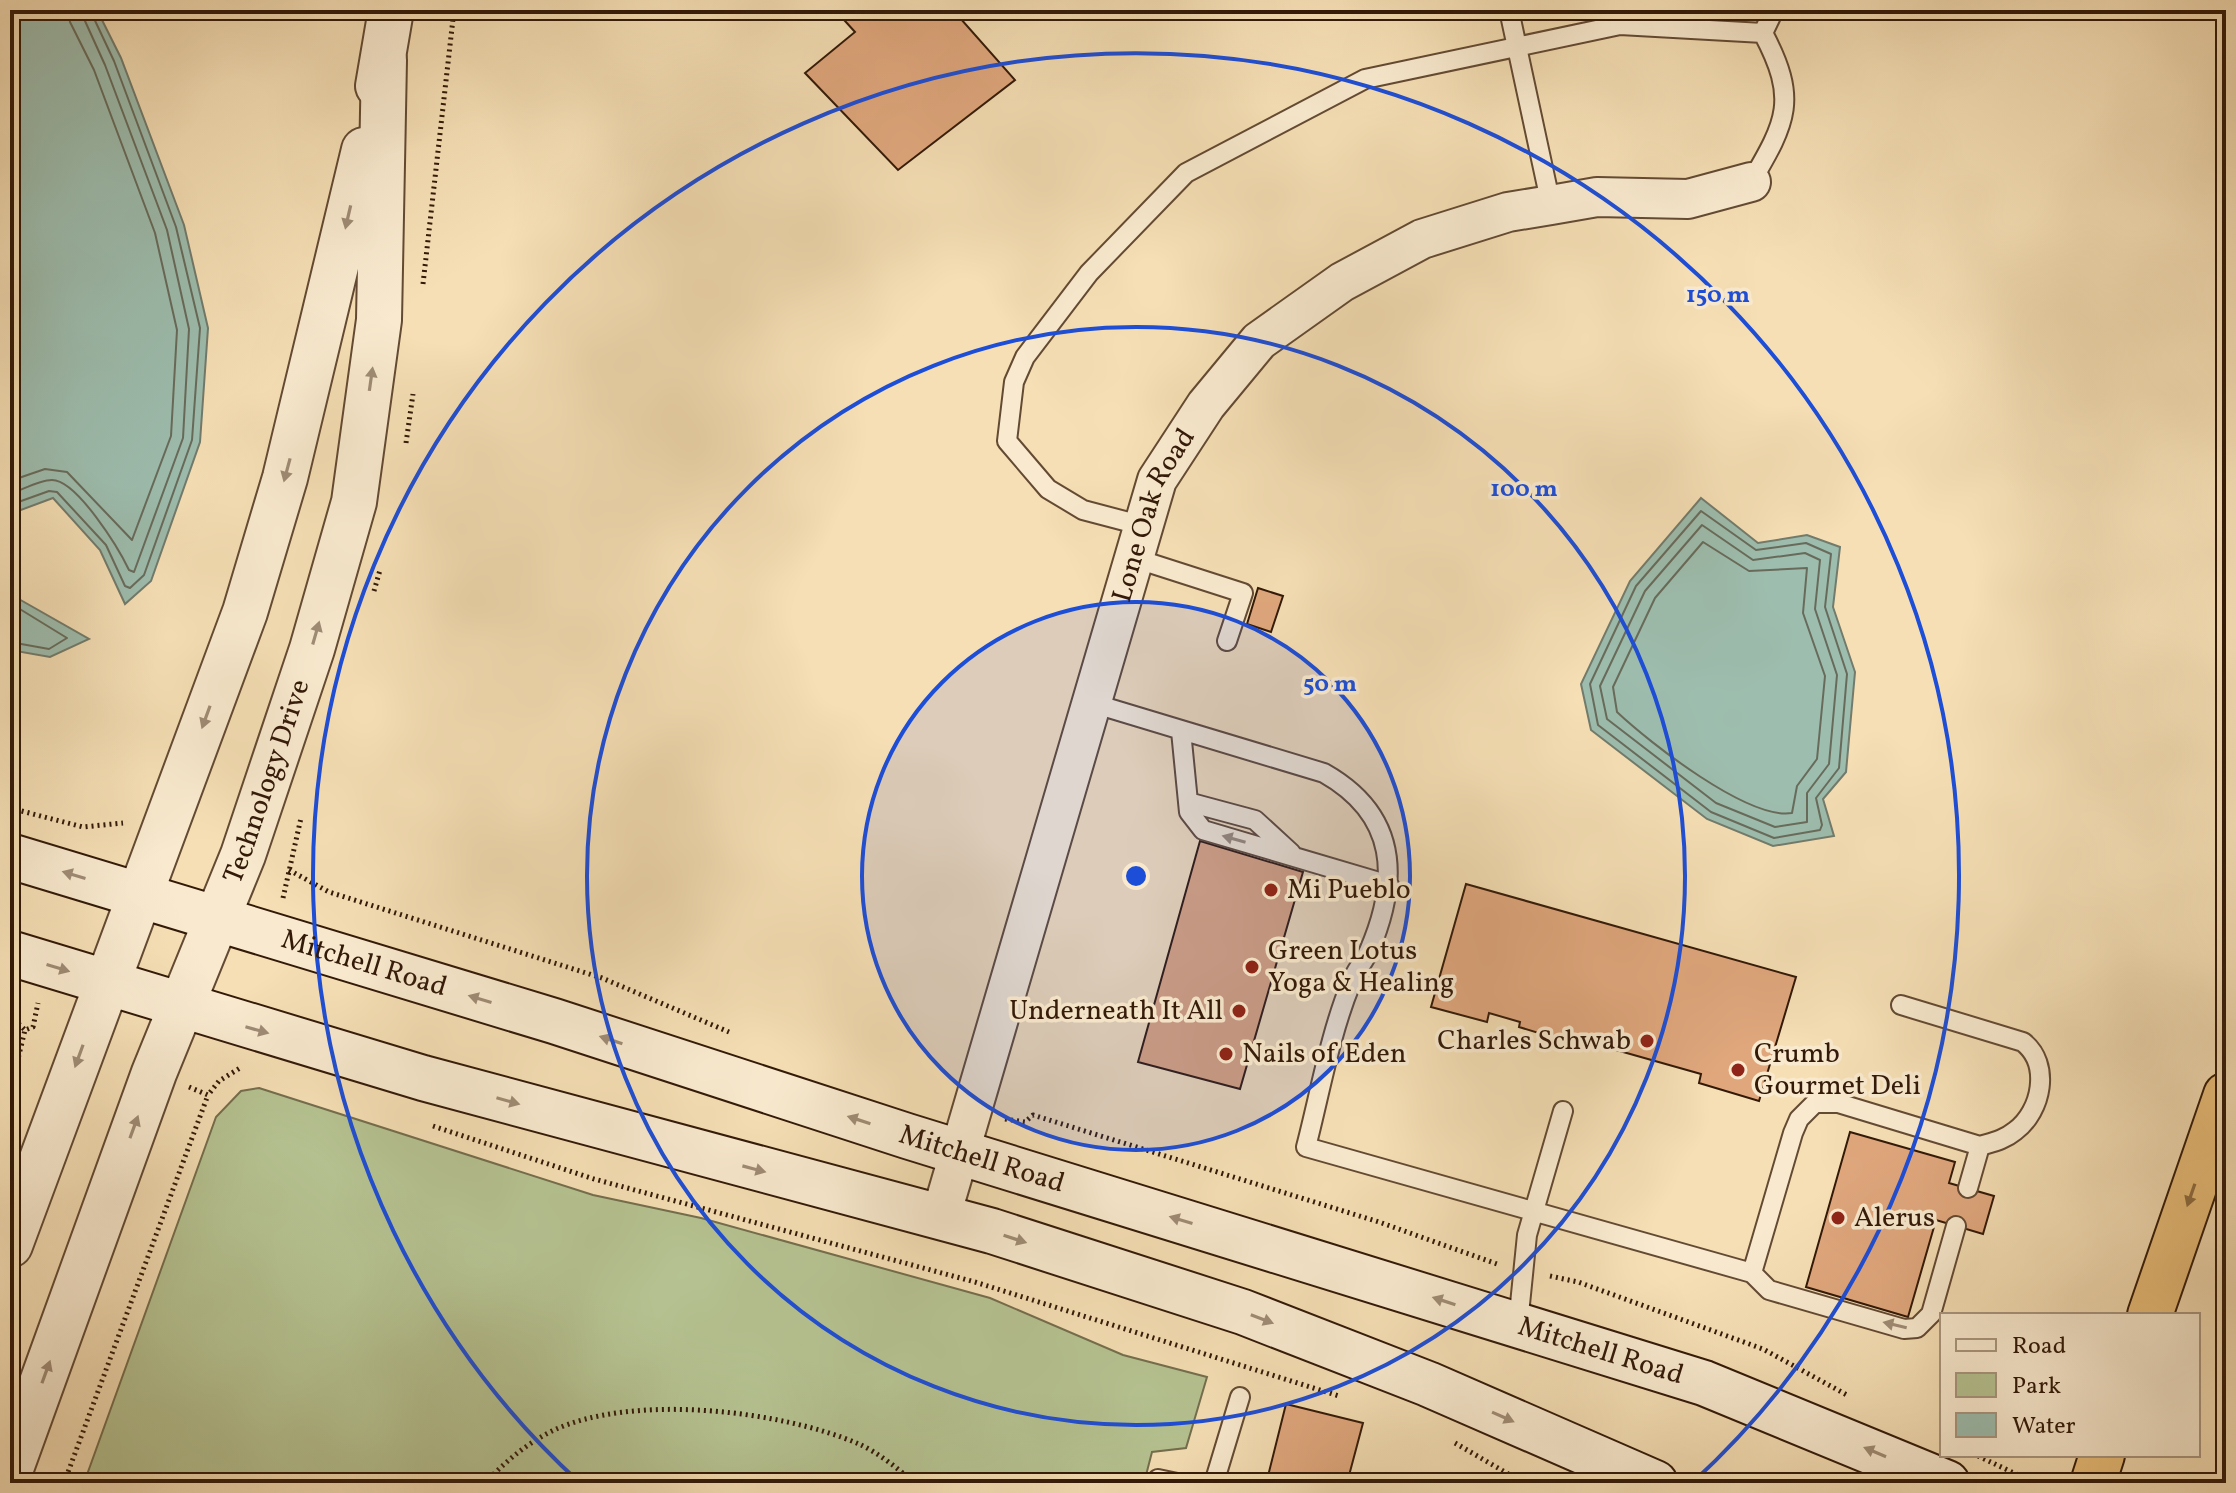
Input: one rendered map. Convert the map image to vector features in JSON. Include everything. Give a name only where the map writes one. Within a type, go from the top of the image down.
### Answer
[{"type":"highway","points":[[2151,1313],[2226,1095]]},
{"type":"highway","points":[[2093,1483],[2101,1457]]},
{"type":"main road","name":"Technology Drive","points":[[10,1245],[105,982],[245,612],[285,478],[384,60],[391,10]]},
{"type":"main road","name":"Technology Drive","points":[[10,1471],[154,1073],[218,918],[312,649],[354,502],[379,320],[384,60]]},
{"type":"main road","name":"Mitchell Road","points":[[10,856],[554,1021],[960,1152],[1745,1397],[1947,1483]]},
{"type":"main road","points":[[10,953],[423,1078],[992,1231],[1243,1312],[1428,1384],[1655,1483]]},
{"type":"street","name":"Lone Oak Road","points":[[940,1219],[1157,480],[1206,405],[1259,341],[1342,282],[1422,239],[1508,212],[1597,197],[1688,199],[1751,182]]},
{"type":"lane","points":[[1509,10],[1514,46],[1551,205]]},
{"type":"lane","points":[[1763,33],[1774,10]]},
{"type":"lane","points":[[1227,641],[1243,593],[1139,542],[1048,489],[1007,441],[1014,382],[1025,357],[1089,273],[1186,173],[1365,79],[1620,25],[1763,33]]},
{"type":"lane","points":[[1751,182],[1779,135],[1787,93],[1776,57],[1763,33]]},
{"type":"lane","points":[[1092,703],[1324,773],[1345,785],[1363,803],[1385,842],[1389,885],[1369,951],[1351,982],[1306,1147],[1752,1273],[1769,1290],[1904,1329],[1917,1328],[1931,1314],[1956,1226]]},
{"type":"lane","points":[[1181,731],[1188,802],[1194,822],[1203,830],[1389,885]]},
{"type":"lane","points":[[1752,1273],[1793,1133],[1799,1119],[1815,1103],[1838,1103],[1980,1146],[1999,1141],[2026,1120],[2041,1086],[2037,1058],[2023,1042],[1901,1005]]},
{"type":"lane","points":[[1518,1324],[1522,1269],[1533,1213],[1563,1111]]},
{"type":"lane","points":[[1968,1188],[1980,1146]]},
{"type":"lane","points":[[1214,1483],[1240,1397]]},
{"type":"path","points":[[10,1015],[25,1030]]},
{"type":"path","points":[[64,1483],[208,1095]]},
{"type":"path","points":[[485,1483],[513,1455],[554,1430],[601,1415],[664,1411],[734,1412],[798,1424],[861,1445],[914,1483]]},
{"type":"path","points":[[1980,1457],[2035,1483]]},
{"type":"green space","points":[[259,1088],[593,1195],[701,1218],[990,1298],[1123,1355],[1207,1377],[1186,1448],[1152,1452],[1144,1483],[84,1483],[216,1117],[241,1091]]},
{"type":"water","points":[[10,10],[97,10],[121,58],[184,225],[208,328],[200,442],[151,581],[125,604],[100,550],[53,498],[10,514]]},
{"type":"water","points":[[1701,498],[1758,543],[1807,535],[1840,547],[1833,607],[1855,672],[1846,772],[1823,799],[1834,836],[1773,846],[1707,819],[1591,730],[1581,684],[1630,581]]},
{"type":"water","points":[[10,594],[89,639],[50,657],[10,650]]},
{"type":"building","points":[[835,10],[953,10],[1015,80],[898,170],[805,73],[855,32]]},
{"type":"building","points":[[1258,588],[1283,596],[1271,632],[1247,624]]},
{"type":"building","points":[[1200,841],[1303,872],[1240,1089],[1138,1062]]},
{"type":"building","points":[[1466,884],[1796,977],[1759,1101],[1699,1083],[1701,1074],[1570,1037],[1568,1042],[1519,1027],[1520,1022],[1489,1013],[1487,1022],[1431,1007]]},
{"type":"building","points":[[1850,1132],[1955,1162],[1949,1183],[1994,1196],[1983,1234],[1936,1220],[1908,1317],[1806,1287]]},
{"type":"building","points":[[1286,1404],[1363,1423],[1347,1483],[1267,1480]]},
{"type":"place","name":"Mi Pueblo","points":[[1271,890]]},
{"type":"place","name":"Green Lotus Yoga & Healing","points":[[1252,967]]},
{"type":"place","name":"Underneath It All","points":[[1239,1011]]},
{"type":"place","name":"Charles Schwab","points":[[1647,1041]]},
{"type":"place","name":"Nails of Eden","points":[[1226,1054]]},
{"type":"place","name":"Crumb Gourmet Deli","points":[[1738,1070]]},
{"type":"place","name":"Alerus","points":[[1838,1218]]}]
